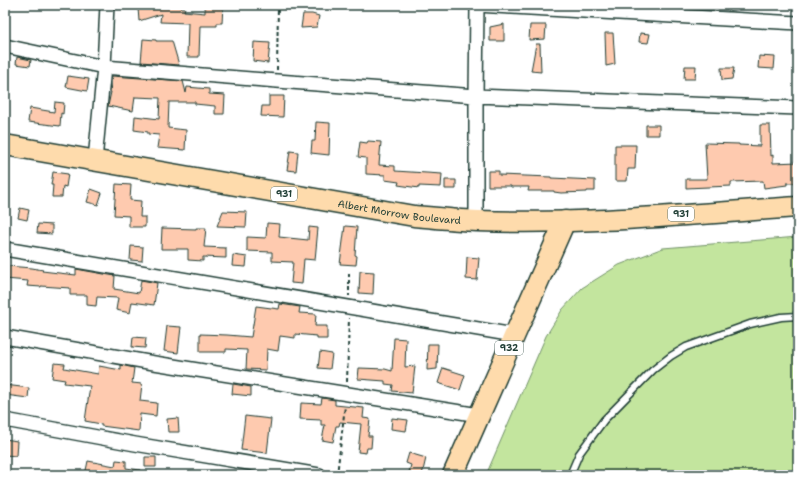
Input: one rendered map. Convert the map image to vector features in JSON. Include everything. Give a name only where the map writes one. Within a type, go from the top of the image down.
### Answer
[{"type":"main road","name":"Albert Morrow Boulevard","points":[[5,145],[414,216],[476,221],[564,221],[611,219],[798,207]]},
{"type":"main road","name":"932","points":[[453,475],[564,221]]},
{"type":"street","points":[[95,160],[104,67],[107,5]]},
{"type":"street","points":[[476,221],[477,5],[798,23]]},
{"type":"street","points":[[5,46],[104,67],[277,81],[476,96],[798,108]]},
{"type":"street","points":[[5,250],[514,335]]},
{"type":"street","points":[[5,337],[479,416]]},
{"type":"street","points":[[5,420],[135,444],[319,475]]},
{"type":"lane","points":[[570,475],[579,454],[604,420],[653,370],[670,356],[686,347],[750,324],[782,317],[798,316]]},
{"type":"path","points":[[277,81],[278,5]]},
{"type":"path","points":[[337,475],[346,394],[349,273]]},
{"type":"green space","points":[[798,237],[798,475],[486,475],[546,336],[562,310],[582,288],[619,265],[663,248]]},
{"type":"building","points":[[161,5],[182,5],[181,8],[185,8],[184,11],[205,13],[205,5],[223,5],[222,23],[217,23],[217,26],[200,26],[199,57],[187,57],[188,23],[160,22],[161,14],[139,21],[138,8],[161,8]]},
{"type":"building","points":[[303,14],[319,16],[317,27],[301,28]]},
{"type":"building","points":[[504,24],[504,41],[490,41],[490,27]]},
{"type":"building","points":[[530,25],[546,25],[545,39],[529,40]]},
{"type":"building","points":[[605,33],[613,33],[615,64],[606,66]]},
{"type":"building","points":[[640,33],[650,34],[648,43],[639,42]]},
{"type":"building","points":[[143,39],[172,41],[179,65],[141,62]]},
{"type":"building","points":[[254,42],[270,43],[268,63],[253,61]]},
{"type":"building","points":[[536,44],[540,44],[541,72],[531,71]]},
{"type":"building","points":[[759,56],[775,57],[774,69],[758,68]]},
{"type":"building","points":[[17,57],[31,60],[30,66],[16,64]]},
{"type":"building","points":[[685,66],[696,66],[695,79],[684,79]]},
{"type":"building","points":[[721,68],[734,68],[732,79],[722,80]]},
{"type":"building","points":[[68,76],[89,79],[87,91],[66,87]]},
{"type":"building","points":[[112,76],[183,81],[186,93],[187,87],[209,89],[209,94],[225,95],[224,114],[215,114],[215,106],[195,104],[195,102],[169,102],[168,128],[186,130],[185,150],[157,148],[159,135],[134,130],[135,116],[159,119],[160,98],[135,97],[133,111],[108,106]]},
{"type":"building","points":[[269,96],[284,96],[283,117],[261,116],[262,106],[269,106]]},
{"type":"building","points":[[55,102],[64,103],[63,114],[61,113],[60,126],[28,122],[30,108],[54,112]]},
{"type":"building","points":[[316,122],[330,123],[329,155],[311,153],[312,141],[315,141]]},
{"type":"building","points":[[646,125],[659,125],[659,135],[646,135]]},
{"type":"building","points":[[760,125],[770,125],[771,156],[773,155],[773,163],[798,162],[798,183],[787,183],[787,185],[764,188],[763,181],[731,182],[731,186],[686,188],[686,179],[707,179],[705,143],[760,146]]},
{"type":"building","points":[[368,141],[381,142],[379,165],[395,166],[395,171],[442,174],[441,187],[419,186],[419,188],[398,185],[399,182],[385,180],[385,175],[366,174],[366,158],[358,157],[360,142],[367,143]]},
{"type":"building","points":[[615,145],[636,145],[635,169],[628,169],[627,181],[615,181]]},
{"type":"building","points":[[290,151],[298,152],[296,171],[287,170]]},
{"type":"building","points":[[488,171],[499,171],[499,175],[595,180],[595,191],[561,193],[554,191],[528,191],[529,187],[488,186]]},
{"type":"building","points":[[53,172],[68,174],[66,187],[63,186],[62,197],[52,197],[53,185],[51,185]]},
{"type":"building","points":[[445,180],[456,180],[456,189],[445,189]]},
{"type":"building","points":[[116,184],[131,185],[130,200],[141,201],[140,217],[145,217],[145,227],[129,227],[129,216],[114,215]]},
{"type":"building","points":[[91,189],[102,193],[98,205],[87,202]]},
{"type":"building","points":[[20,208],[29,210],[27,220],[18,218]]},
{"type":"building","points":[[223,211],[247,212],[246,227],[217,226]]},
{"type":"building","points":[[267,223],[280,224],[279,237],[308,240],[309,227],[318,228],[315,260],[304,259],[302,284],[291,283],[293,262],[272,261],[272,252],[247,251],[247,237],[266,238]]},
{"type":"building","points":[[38,224],[52,225],[52,234],[37,233]]},
{"type":"building","points":[[345,226],[357,227],[355,255],[357,256],[356,265],[340,264]]},
{"type":"building","points":[[162,228],[206,228],[204,247],[226,248],[226,258],[203,257],[203,261],[188,260],[188,249],[161,249]]},
{"type":"building","points":[[131,246],[143,247],[142,261],[130,260]]},
{"type":"building","points":[[233,255],[247,257],[246,267],[232,266]]},
{"type":"building","points":[[467,257],[479,258],[477,280],[466,279]]},
{"type":"building","points":[[7,266],[32,268],[43,270],[42,271],[76,275],[76,269],[115,276],[114,289],[139,293],[141,280],[157,283],[154,305],[132,302],[130,313],[116,310],[118,298],[97,297],[96,306],[87,305],[87,295],[70,295],[70,288],[27,286],[28,281],[5,279]]},
{"type":"building","points":[[360,271],[374,272],[373,294],[359,293]]},
{"type":"building","points":[[280,304],[300,307],[299,313],[316,314],[315,326],[327,326],[327,339],[317,339],[317,336],[295,334],[295,338],[280,336],[278,351],[267,349],[266,370],[246,369],[247,350],[226,349],[226,352],[200,352],[200,334],[251,337],[256,306],[279,309]]},
{"type":"building","points":[[167,326],[181,327],[178,353],[164,351]]},
{"type":"building","points":[[133,337],[146,338],[145,348],[132,347]]},
{"type":"building","points":[[394,338],[406,339],[405,367],[415,366],[412,393],[392,391],[393,385],[385,384],[385,381],[358,379],[359,368],[385,369],[392,371]]},
{"type":"building","points":[[428,344],[438,344],[437,369],[427,370]]},
{"type":"building","points":[[320,352],[332,354],[330,369],[318,368]]},
{"type":"building","points":[[54,363],[65,364],[64,368],[98,374],[99,366],[121,370],[121,365],[134,368],[132,383],[142,384],[140,401],[157,403],[156,416],[140,414],[139,431],[101,426],[101,424],[85,421],[90,386],[64,383],[65,380],[52,378]]},
{"type":"building","points":[[443,368],[465,375],[460,390],[438,383]]},
{"type":"building","points":[[233,384],[251,387],[251,396],[232,394]]},
{"type":"building","points":[[5,385],[29,388],[28,398],[5,395]]},
{"type":"building","points":[[322,398],[335,400],[335,405],[364,408],[363,418],[370,419],[368,436],[372,436],[371,448],[367,448],[366,453],[358,452],[361,424],[340,422],[339,426],[336,426],[333,442],[322,440],[325,425],[321,425],[321,420],[300,419],[301,403],[321,404]]},
{"type":"building","points":[[245,416],[271,419],[267,453],[241,450]]},
{"type":"building","points":[[178,418],[179,432],[168,432],[167,419]]},
{"type":"building","points":[[392,418],[408,420],[406,431],[391,429]]},
{"type":"building","points":[[5,439],[17,441],[16,456],[5,455]]},
{"type":"building","points":[[409,453],[426,458],[422,475],[408,475],[411,465],[406,463]]},
{"type":"building","points":[[145,457],[156,457],[156,467],[145,467]]},
{"type":"building","points":[[116,460],[126,461],[126,468],[140,470],[139,475],[85,475],[88,461],[115,466]]}]
